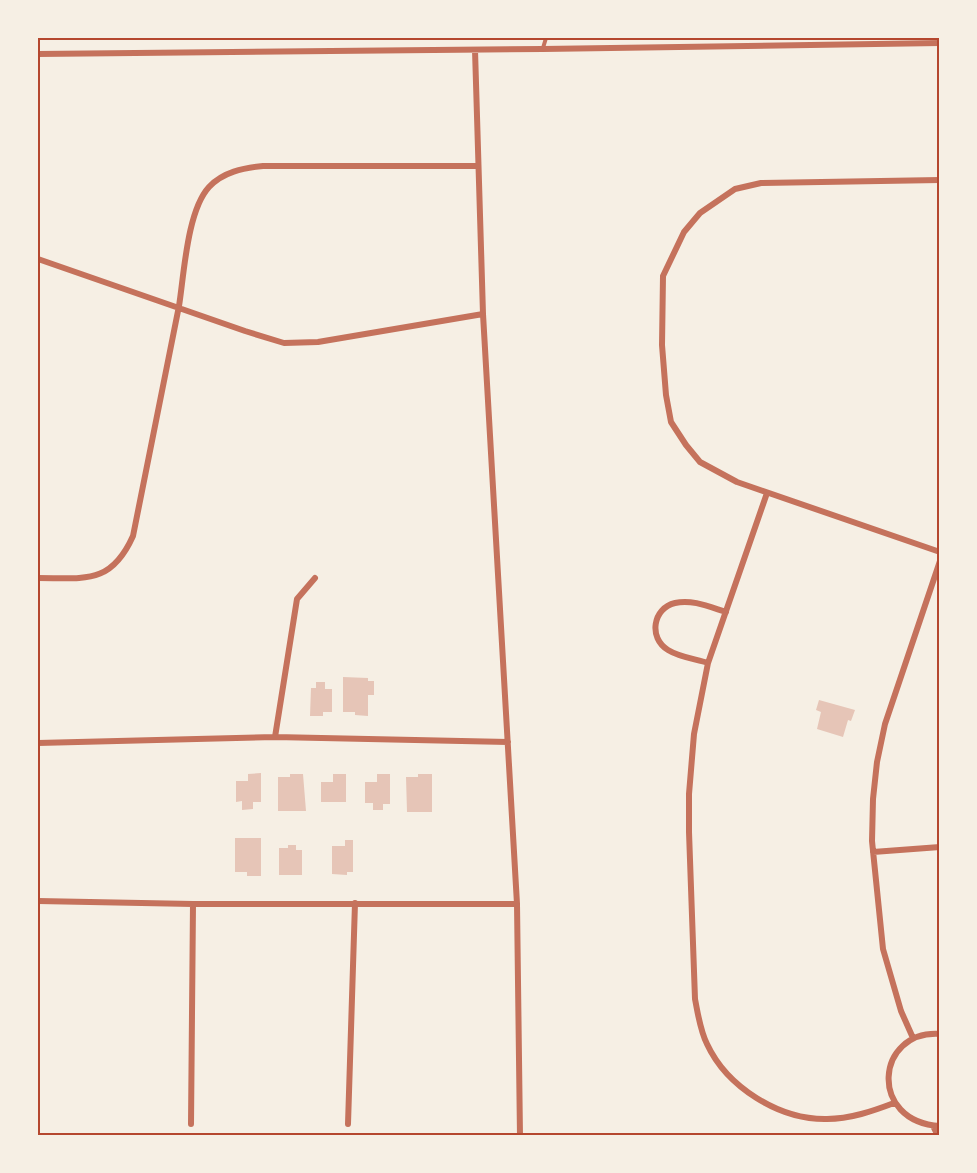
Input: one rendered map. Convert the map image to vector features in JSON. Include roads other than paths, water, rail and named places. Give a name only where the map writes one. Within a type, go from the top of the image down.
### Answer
[{"type":"street","points":[[38,54],[939,43]]},
{"type":"street","points":[[475,50],[483,314],[517,904],[520,1136]]},
{"type":"street","points":[[38,578],[78,578],[105,573],[122,559],[133,536],[178,308],[190,233],[196,213],[208,188],[227,174],[249,167],[478,166]]},
{"type":"street","points":[[939,180],[760,183],[735,189],[700,213],[684,232],[663,276],[662,345],[666,395],[672,422],[700,462],[737,482],[939,552]]},
{"type":"street","points":[[38,259],[274,340],[296,344],[483,314]]},
{"type":"street","points":[[767,493],[708,663],[694,734],[688,822],[695,999],[706,1043],[719,1065],[736,1084],[770,1105],[789,1112],[826,1119],[851,1116],[894,1102]]},
{"type":"street","points":[[913,1038],[901,1011],[883,949],[873,852],[873,799],[877,762],[885,724],[939,561]]},
{"type":"street","points":[[275,737],[297,599],[315,578]]},
{"type":"street","points":[[708,663],[668,650],[658,642],[655,633],[656,623],[662,610],[675,603],[694,603],[726,612]]},
{"type":"street","points":[[38,743],[275,737],[508,742]]},
{"type":"street","points":[[873,852],[939,847]]},
{"type":"street","points":[[38,901],[192,904],[517,904]]},
{"type":"street","points":[[348,1124],[355,903]]},
{"type":"street","points":[[190,1124],[192,904]]},
{"type":"street","points":[[938,1136],[936,1126],[922,1124],[904,1115],[894,1102],[888,1082],[892,1060],[899,1050],[913,1038],[927,1033],[939,1034]]},
{"type":"lane","points":[[543,49],[546,38]]}]
